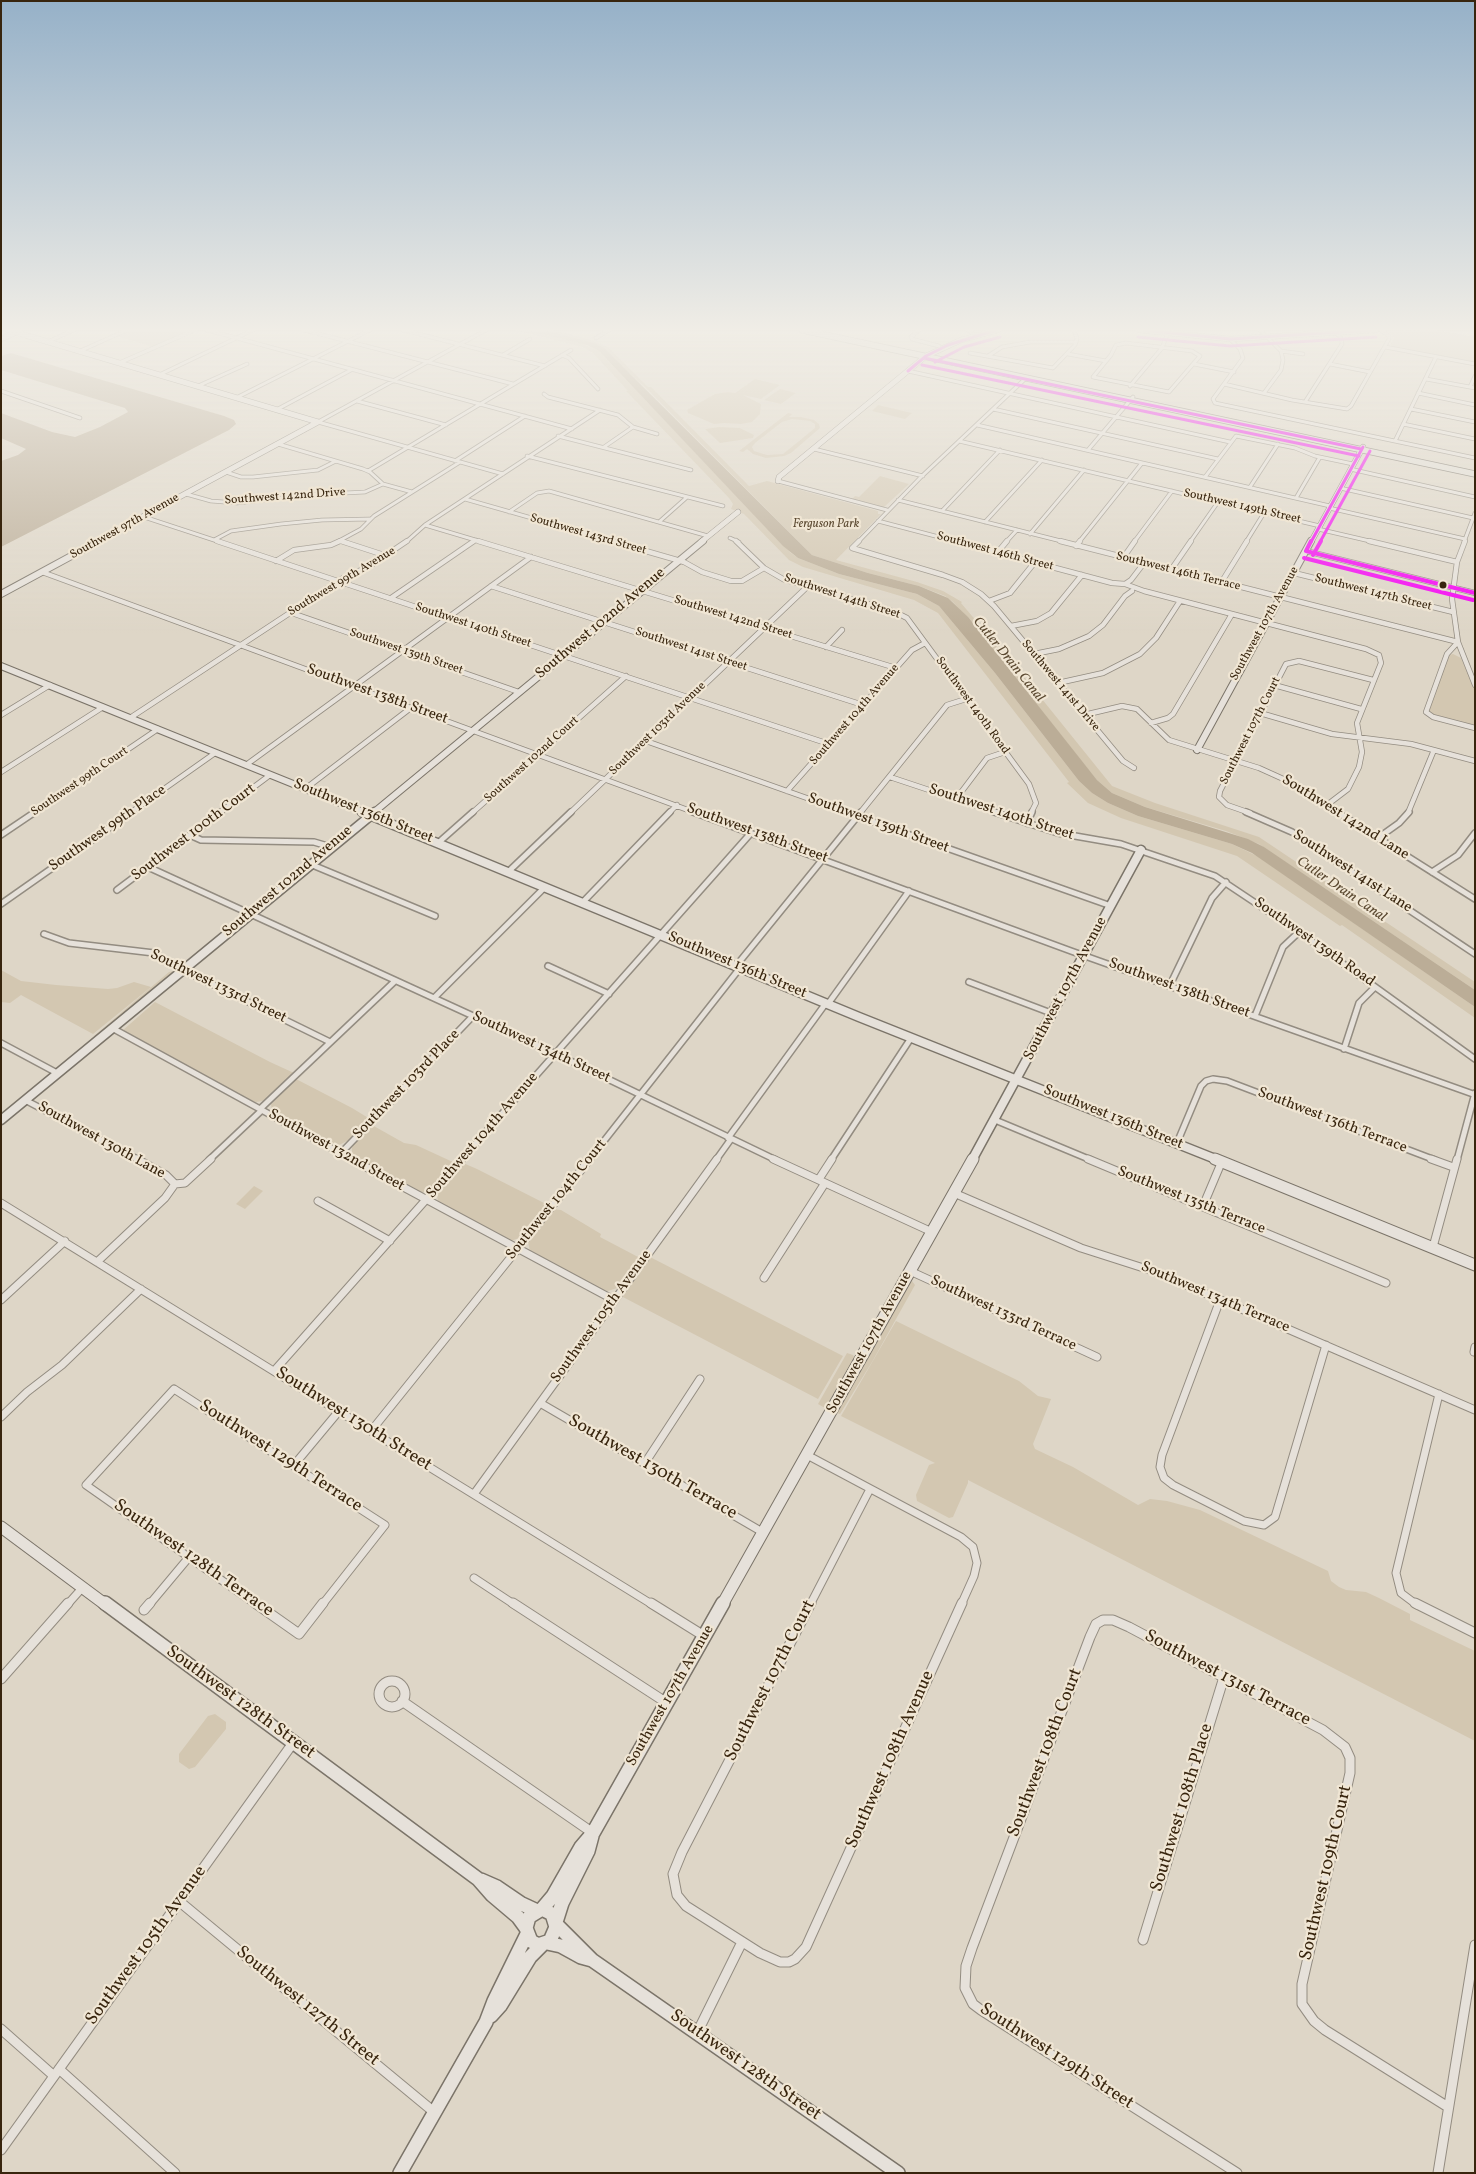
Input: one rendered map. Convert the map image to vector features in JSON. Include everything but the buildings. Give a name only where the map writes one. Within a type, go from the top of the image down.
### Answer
[{"type":"main road","points":[[1284,431],[1475,473]]},
{"type":"street","name":"Southwest 97th Avenue","points":[[1,594],[301,431]]},
{"type":"street","points":[[352,431],[503,474]]},
{"type":"street","points":[[368,471],[435,431]]},
{"type":"street","points":[[455,460],[500,431]]},
{"type":"street","name":"Southwest 99th Avenue","points":[[130,718],[339,582],[387,556],[425,525],[566,431]]},
{"type":"street","points":[[604,447],[627,431]]},
{"type":"street","points":[[648,431],[657,434]]},
{"type":"street","points":[[835,431],[779,477],[778,481],[887,510]]},
{"type":"street","points":[[878,521],[887,510],[970,431]]},
{"type":"street","points":[[1006,431],[1296,498],[1465,540]]},
{"type":"street","points":[[1095,431],[1218,460]]},
{"type":"street","points":[[1182,431],[1230,442]]},
{"type":"street","points":[[1349,431],[1475,458]]},
{"type":"street","points":[[1394,441],[1399,431]]},
{"type":"street","points":[[1439,431],[1475,439]]},
{"type":"street","points":[[1088,450],[1102,433]]},
{"type":"street","points":[[558,436],[691,470]]},
{"type":"street","points":[[1205,477],[1236,436],[1278,444],[1352,467],[1475,497]]},
{"type":"street","name":"Southwest 149th Street","points":[[959,441],[1264,513],[1457,562]]},
{"type":"street","points":[[278,444],[368,471],[383,484],[412,492]]},
{"type":"street","points":[[1250,488],[1278,444]]},
{"type":"street","points":[[814,449],[923,476]]},
{"type":"street","name":"Southwest 107th Avenue","points":[[1197,750],[1361,449]]},
{"type":"street","points":[[942,511],[1000,450]]},
{"type":"street","points":[[527,456],[723,506]]},
{"type":"street","points":[[1296,498],[1320,457]]},
{"type":"street","points":[[985,522],[1042,460]]},
{"type":"street","points":[[226,472],[241,477],[253,477],[318,470],[336,461]]},
{"type":"street","points":[[276,561],[294,550],[331,545],[341,541],[412,492],[460,462]]},
{"type":"street","points":[[1076,546],[1142,462]]},
{"type":"street","points":[[1030,534],[1084,470]]},
{"type":"street","name":"Southwest 142nd Drive","points":[[186,494],[211,501],[242,503],[306,495],[365,492],[383,484]]},
{"type":"street","points":[[1340,488],[1473,518]]},
{"type":"street","points":[[509,512],[537,493],[545,491],[708,536]]},
{"type":"street","points":[[1123,558],[1172,491]]},
{"type":"street","points":[[659,522],[686,498]]},
{"type":"street","name":"Southwest 143rd Street","points":[[465,499],[678,561],[691,565],[704,573],[738,582],[764,568]]},
{"type":"street","name":"Southwest 146th Terrace","points":[[898,500],[1458,642]]},
{"type":"street","points":[[1171,570],[1218,502]]},
{"type":"street","name":"Southwest 102nd Avenue","points":[[1,1120],[738,512]]},
{"type":"street","points":[[1221,583],[1264,513]]},
{"type":"street","points":[[1475,513],[1457,562],[1453,587],[1453,612],[1458,642],[1475,685]]},
{"type":"street","name":"Southwest 140th Street","points":[[144,517],[829,744]]},
{"type":"street","points":[[214,540],[234,530],[322,520],[370,520]]},
{"type":"street","name":"Southwest 141st Drive","points":[[878,521],[852,548],[950,577],[971,587],[989,601],[1123,761],[1134,768]]},
{"type":"street","name":"Southwest 146th Street","points":[[878,521],[1132,588]]},
{"type":"street","name":"Southwest 142nd Street","points":[[425,525],[896,668]]},
{"type":"street","points":[[997,553],[1017,530]]},
{"type":"street","name":"Southwest 144th Street","points":[[730,538],[740,542],[764,568],[786,580],[901,614],[909,621],[925,643]]},
{"type":"street","points":[[391,598],[476,540]]},
{"type":"street","points":[[341,541],[387,556]]},
{"type":"street","points":[[1306,551],[1475,593]]},
{"type":"street","points":[[246,765],[531,557]]},
{"type":"street","points":[[989,601],[1010,593],[1035,562]]},
{"type":"street","points":[[1124,596],[1125,586],[1144,563]]},
{"type":"street","name":"Southwest 138th Street","points":[[42,572],[1083,955],[1344,1049],[1474,1093]]},
{"type":"street","name":"Southwest 147th Street","points":[[1294,573],[1453,612]]},
{"type":"street","points":[[1011,626],[1036,620],[1052,613],[1082,575]]},
{"type":"street","points":[[1131,580],[1132,588]]},
{"type":"street","name":"Southwest 141st Street","points":[[491,586],[863,705]]},
{"type":"street","name":"Southwest 103rd Avenue","points":[[508,872],[807,587]]},
{"type":"street","points":[[1132,588],[1366,649],[1380,657],[1381,663],[1357,723],[1362,757],[1354,780],[1346,792],[1327,805]]},
{"type":"street","points":[[1034,654],[1059,649],[1089,636],[1104,625],[1124,596],[1132,588]]},
{"type":"street","points":[[1058,684],[1103,672],[1140,654],[1156,638],[1180,601]]},
{"type":"street","name":"Southwest 139th Street","points":[[292,613],[519,692]]},
{"type":"street","points":[[1150,723],[1166,719],[1173,714],[1232,614]]},
{"type":"street","points":[[826,647],[842,630]]},
{"type":"street","points":[[1458,642],[1447,654],[1425,710],[1429,715],[1475,728]]},
{"type":"street","name":"Southwest 104th Avenue","points":[[787,792],[912,650],[925,643]]},
{"type":"street","name":"Southwest 140th Road","points":[[925,643],[1034,792],[1036,800],[1034,811],[1027,823]]},
{"type":"street","name":"Southwest 107th Court","points":[[1223,802],[1219,797],[1220,791],[1284,666],[1290,662],[1303,662],[1373,680]]},
{"type":"street","name":"Southwest 136th Street","points":[[1,666],[370,815],[827,1004],[1177,1143],[1475,1265]]},
{"type":"street","name":"Southwest 102nd Court","points":[[438,843],[626,676]]},
{"type":"street","points":[[1,715],[50,685]]},
{"type":"street","points":[[1274,685],[1361,709]]},
{"type":"street","name":"Southwest 104th Court","points":[[371,1431],[640,1096],[738,967],[948,704],[966,699]]},
{"type":"street","points":[[1,772],[103,706]]},
{"type":"street","name":"Southwest 142nd Lane","points":[[1084,715],[1120,706],[1134,707],[1141,711],[1150,723],[1166,738],[1283,778],[1475,899]]},
{"type":"street","points":[[305,789],[412,707]]},
{"type":"street","points":[[1260,713],[1332,734],[1394,741],[1475,761]]},
{"type":"street","name":"Southwest 99th Court","points":[[1,835],[158,729]]},
{"type":"street","name":"Southwest 139th Street","points":[[646,741],[1111,906]]},
{"type":"street","points":[[1378,838],[1400,823],[1409,813],[1434,750]]},
{"type":"street","name":"Southwest 99th Place","points":[[1,904],[215,752]]},
{"type":"street","points":[[956,799],[987,758],[1005,752]]},
{"type":"street","name":"Southwest 100th Court","points":[[117,890],[270,775]]},
{"type":"street","name":"Southwest 140th Street","points":[[890,776],[1064,835],[1108,840],[1141,850]]},
{"type":"street","name":"Southwest 141st Lane","points":[[1223,802],[1273,822],[1292,832],[1475,954]]},
{"type":"street","points":[[582,903],[677,805]]},
{"type":"street","name":"Southwest 104th Avenue","points":[[274,1371],[750,833]]},
{"type":"street","points":[[1432,872],[1458,854],[1475,833]]},
{"type":"street","points":[[190,835],[201,840],[317,842],[331,847]]},
{"type":"street","name":"Southwest 107th Avenue","points":[[539,1910],[552,1896],[581,1848],[593,1833],[667,1703],[995,1120],[1141,850]]},
{"type":"street","name":"Southwest 139th Road","points":[[1141,850],[1204,871],[1226,882],[1299,932],[1475,1059]]},
{"type":"street","points":[[310,864],[435,916]]},
{"type":"street","name":"Southwest 134th Street","points":[[148,867],[556,1054],[729,1139],[932,1232]]},
{"type":"street","points":[[1170,985],[1212,898],[1226,882]]},
{"type":"street","points":[[434,998],[545,887]]},
{"type":"street","name":"Southwest 105th Avenue","points":[[474,1494],[909,891]]},
{"type":"street","points":[[1255,1016],[1283,947],[1299,932]]},
{"type":"street","name":"Southwest 133rd Street","points":[[44,934],[69,944],[150,952],[182,970],[330,1042]]},
{"type":"street","points":[[548,966],[609,994]]},
{"type":"street","points":[[97,1262],[165,1198],[175,1184],[186,1183],[395,981]]},
{"type":"street","points":[[969,982],[1051,1014]]},
{"type":"street","points":[[1344,1049],[1359,1003],[1375,987]]},
{"type":"street","name":"Southwest 103rd Place","points":[[341,1153],[473,1016]]},
{"type":"street","name":"Southwest 132nd Street","points":[[112,1028],[426,1200],[614,1300]]},
{"type":"street","points":[[764,1278],[911,1038]]},
{"type":"street","points":[[1,1043],[57,1074]]},
{"type":"street","name":"Southwest 136th Terrace","points":[[1177,1143],[1201,1086],[1210,1079],[1224,1080],[1453,1167]]},
{"type":"street","points":[[1433,1247],[1474,1093]]},
{"type":"street","name":"Southwest 130th Lane","points":[[25,1100],[166,1175],[175,1184]]},
{"type":"street","name":"Southwest 135th Terrace","points":[[995,1120],[1386,1283]]},
{"type":"street","points":[[1203,1206],[1222,1162]]},
{"type":"street","name":"Southwest 134th Terrace","points":[[954,1193],[1081,1248],[1147,1268],[1475,1410]]},
{"type":"street","points":[[318,1201],[390,1242]]},
{"type":"street","name":"Southwest 130th Street","points":[[1,1203],[705,1636]]},
{"type":"street","points":[[1,1300],[65,1241]]},
{"type":"street","name":"Southwest 133rd Terrace","points":[[910,1271],[1097,1357]]},
{"type":"street","points":[[1,1417],[27,1392],[62,1365],[141,1289]]},
{"type":"street","points":[[1220,1300],[1162,1455],[1161,1472],[1170,1483],[1244,1521],[1264,1525],[1275,1517],[1326,1345]]},
{"type":"street","points":[[644,1463],[700,1379]]},
{"type":"street","name":"Southwest 129th Terrace","points":[[86,1485],[174,1389],[385,1525],[299,1634]]},
{"type":"street","points":[[1439,1394],[1396,1573],[1397,1583],[1401,1593],[1417,1605],[1475,1633]]},
{"type":"street","name":"Southwest 130th Terrace","points":[[540,1404],[764,1532]]},
{"type":"street","points":[[294,1465],[339,1411]]},
{"type":"street","points":[[806,1455],[870,1489]]},
{"type":"street","name":"Southwest 128th Terrace","points":[[86,1485],[299,1634]]},
{"type":"street","name":"Southwest 107th Court","points":[[742,1942],[682,1902],[675,1890],[673,1874],[682,1852],[870,1489]]},
{"type":"street","name":"Southwest 108th Avenue","points":[[742,1942],[770,1959],[780,1962],[789,1962],[799,1956],[806,1947],[974,1576],[977,1563],[975,1550],[961,1537],[870,1489]]},
{"type":"street","name":"Southwest 128th Street","points":[[1,1527],[478,1879],[492,1895],[518,1917],[526,1931]]},
{"type":"street","points":[[144,1610],[190,1556]]},
{"type":"street","points":[[474,1578],[667,1703]]},
{"type":"street","points":[[1,1679],[83,1587]]},
{"type":"street","name":"Southwest 131st Terrace","points":[[1108,1619],[1124,1624],[1323,1730],[1343,1745]]},
{"type":"street","name":"Southwest 108th Court","points":[[992,1895],[1092,1632],[1100,1621],[1108,1619]]},
{"type":"street","name":"Southwest 108th Place","points":[[1143,1940],[1224,1677]]},
{"type":"street","points":[[402,1701],[593,1833]]},
{"type":"street","name":"Southwest 105th Avenue","points":[[1,2150],[294,1743]]},
{"type":"street","name":"Southwest 109th Court","points":[[1343,1745],[1350,1758],[1350,1773],[1302,1984],[1302,2004],[1314,2021],[1325,2030],[1448,2107]]},
{"type":"street","name":"Southwest 107th Avenue","points":[[556,1923],[562,1903],[588,1851],[593,1833]]},
{"type":"street","name":"Southwest 128th Street","points":[[478,1879],[497,1887],[522,1904],[539,1910]]},
{"type":"street","name":"Southwest 129th Street","points":[[992,1895],[966,1966],[965,1988],[973,2004],[1237,2173]]},
{"type":"street","name":"Southwest 127th Street","points":[[180,1902],[434,2112]]},
{"type":"street","points":[[400,2173],[486,2022],[494,2001],[520,1951],[529,1917],[539,1910],[549,1911],[556,1923],[554,1935],[530,1957],[500,2006],[486,2022]]},
{"type":"street","name":"Southwest 128th Street","points":[[556,1923],[565,1935],[585,1951],[592,1960],[898,2173]]},
{"type":"street","points":[[526,1931],[534,1944],[544,1944]]},
{"type":"street","points":[[697,2033],[742,1942]]},
{"type":"street","name":"Southwest 128th Street","points":[[544,1944],[561,1946],[581,1957],[592,1960]]},
{"type":"street","points":[[1438,2173],[1475,1945]]},
{"type":"street","points":[[1,2028],[175,2173]]},
{"type":"green space","points":[[665,431],[675,431],[791,553],[798,558],[839,574],[917,594],[939,606],[995,673],[1079,781],[1092,793],[1108,803],[1138,816],[1232,844],[1259,857],[1475,1007],[1475,1018],[1342,925],[1340,926],[1237,856],[1121,818],[1088,803],[1067,783],[1069,782],[938,613],[914,600],[803,567],[789,560],[744,514],[731,509],[733,504]]},
{"type":"green space","name":"Ferguson Park","points":[[689,431],[695,431],[749,486],[767,481],[878,511],[878,514],[881,514],[836,560],[917,582],[943,591],[962,602],[1112,786],[1155,803],[1259,837],[1475,982],[1475,990],[1259,844],[1226,831],[1145,807],[1112,793],[1097,780],[1078,757],[983,636],[953,602],[945,596],[919,586],[868,573],[812,555]]},
{"type":"green space","points":[[708,431],[747,431],[754,435],[753,438],[720,443]]},
{"type":"green space","points":[[764,431],[770,431],[752,447],[754,451],[767,455],[783,454],[811,431],[816,431],[791,453],[784,456],[766,458],[753,454],[747,449],[743,452],[739,451]]},
{"type":"green space","points":[[880,476],[909,484],[883,508],[852,499],[855,496],[859,497]]},
{"type":"green space","points":[[1453,654],[1461,658],[1475,689],[1475,727],[1431,714],[1428,711],[1447,659],[1449,655]]},
{"type":"green space","points":[[1,970],[21,981],[56,985],[108,989],[134,982],[151,987],[93,1034],[21,995],[10,1003],[1,1002]]},
{"type":"green space","points":[[173,971],[171,975],[98,1036],[94,1036],[169,972]]},
{"type":"green space","points":[[155,1002],[294,1073],[263,1101],[256,1102],[247,1099],[122,1031]]},
{"type":"green space","points":[[296,1079],[370,1119],[349,1140],[339,1145],[331,1143],[272,1111],[271,1104]]},
{"type":"green space","points":[[372,1125],[404,1143],[416,1145],[455,1163],[432,1188],[421,1193],[352,1156],[354,1144]]},
{"type":"green space","points":[[463,1163],[548,1205],[524,1236],[511,1241],[438,1203],[437,1193]]},
{"type":"green space","points":[[254,1186],[263,1191],[245,1209],[236,1204]]},
{"type":"green space","points":[[553,1209],[561,1210],[601,1234],[600,1237],[640,1258],[617,1288],[608,1291],[601,1290],[530,1251],[528,1242]]},
{"type":"green space","points":[[650,1257],[843,1356],[818,1399],[621,1296]]},
{"type":"green space","points":[[912,1281],[915,1285],[872,1362],[840,1414],[836,1413],[904,1291]]},
{"type":"green space","points":[[896,1321],[1019,1381],[1038,1396],[1051,1399],[1033,1444],[1035,1449],[1073,1467],[1138,1505],[1150,1499],[1167,1501],[1200,1510],[1328,1571],[1331,1581],[1339,1587],[1346,1590],[1366,1592],[1379,1598],[1410,1614],[1410,1620],[1475,1651],[1475,1741],[968,1480],[953,1517],[949,1518],[917,1501],[916,1495],[929,1465],[935,1463],[841,1416]]},
{"type":"green space","points":[[847,1353],[853,1355],[855,1359],[827,1408],[825,1408],[818,1404]]},
{"type":"green space","points":[[215,1714],[226,1722],[226,1729],[195,1767],[189,1769],[179,1762],[179,1754],[208,1716]]},
{"type":"shaded area","points":[[1,431],[51,431],[75,437],[89,431],[226,431],[1,547],[1,461],[18,455],[26,449],[1,438]]},
{"type":"shaded area","points":[[675,431],[688,431],[812,555],[868,573],[919,586],[948,598],[968,617],[1097,780],[1112,793],[1145,807],[1248,839],[1264,847],[1475,990],[1475,1007],[1252,853],[1232,844],[1138,816],[1108,803],[1092,793],[1079,781],[995,673],[939,606],[917,594],[839,574],[798,558],[783,546]]},
{"type":"transit line","points":[[1241,431],[1359,456]]},
{"type":"transit line","points":[[1277,431],[1361,449]]},
{"type":"transit line","points":[[1306,551],[1363,447]]},
{"type":"transit line","points":[[1313,555],[1370,451]]},
{"type":"transit line","points":[[1306,551],[1475,593]]},
{"type":"transit line","points":[[1304,558],[1473,600]]},
{"type":"water label","name":"Cutler Drain Canal","points":[[1008,660]]},
{"type":"water label","name":"Cutler Drain Canal","points":[[1341,890]]}]
